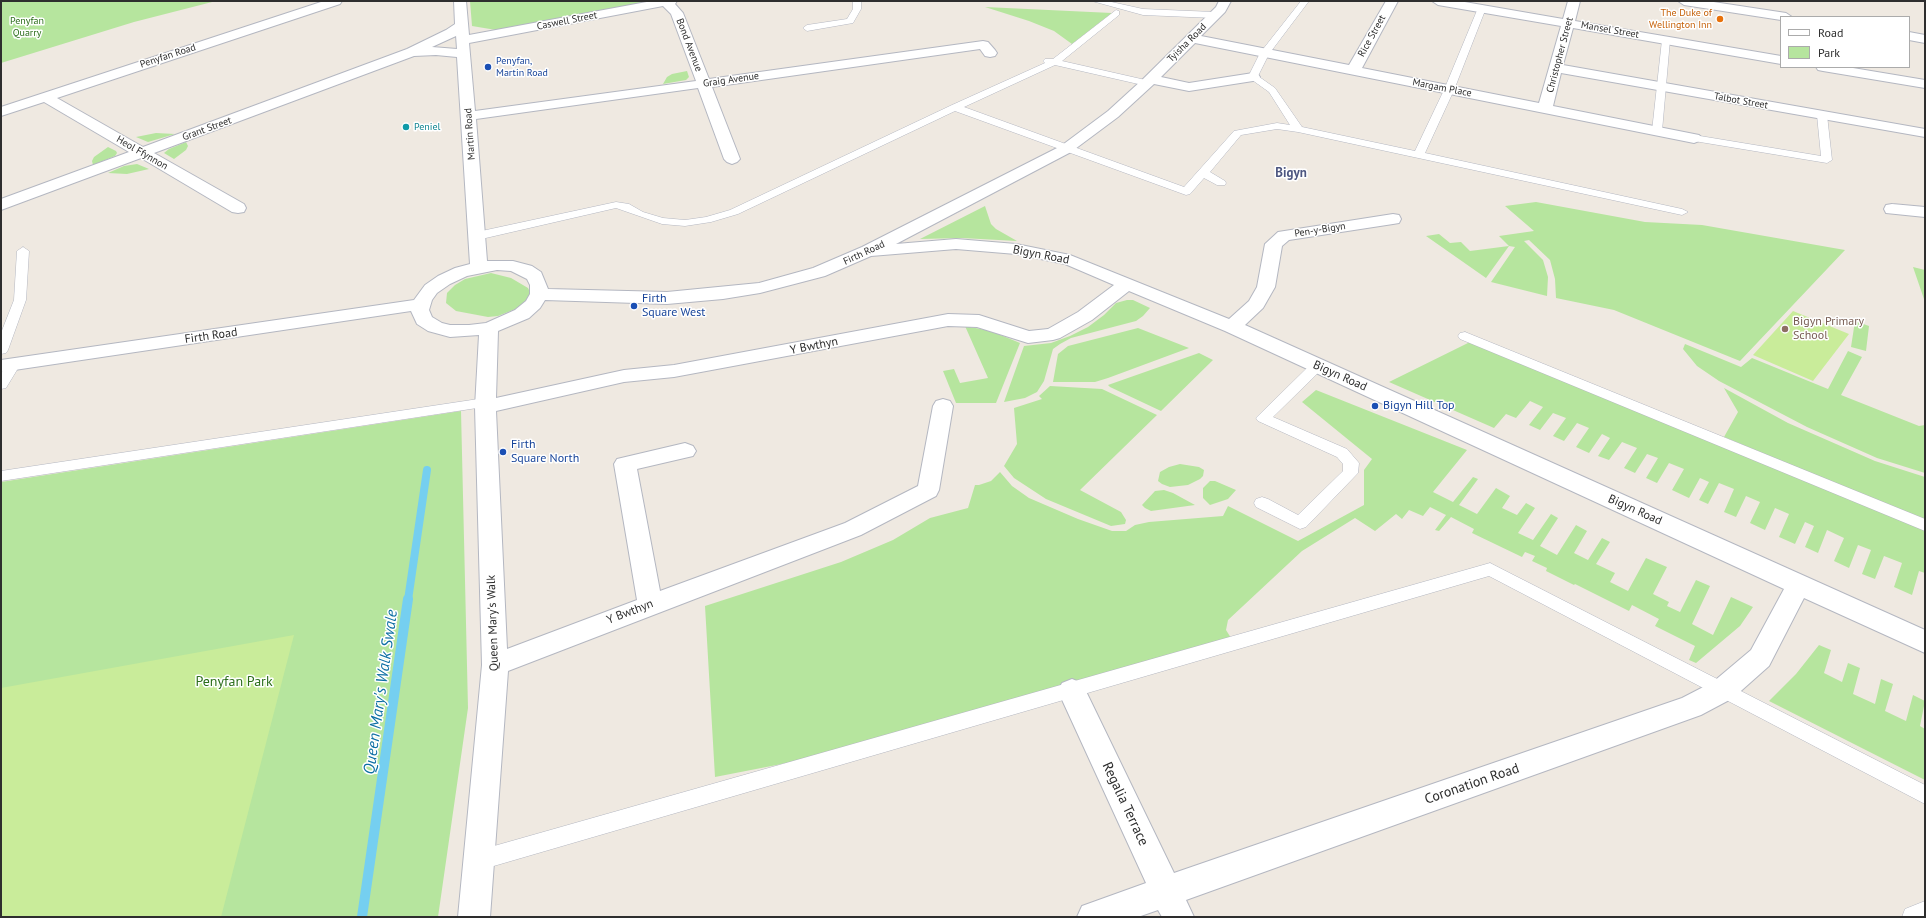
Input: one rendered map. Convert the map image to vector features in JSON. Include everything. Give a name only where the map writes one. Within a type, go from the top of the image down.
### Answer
[{"type":"street","name":"Penyfan Road","points":[[1,112],[336,1]]},
{"type":"street","name":"Martin Road","points":[[460,1],[463,24],[479,267]]},
{"type":"street","name":"Caswell Street","points":[[464,47],[668,1]]},
{"type":"street","name":"Bond Avenue","points":[[668,1],[677,13],[732,158]]},
{"type":"street","name":"Tyisha Road","points":[[1149,81],[1221,9],[1225,1]]},
{"type":"street","name":"Rice Street","points":[[1353,71],[1392,1]]},
{"type":"street","name":"Mansel Street","points":[[1438,1],[1780,60]]},
{"type":"street","name":"Christopher Street","points":[[1545,109],[1574,1]]},
{"type":"street","points":[[1684,1],[1720,4],[1781,16]]},
{"type":"street","name":"Grant Street","points":[[1,205],[412,52],[451,33],[463,24]]},
{"type":"street","points":[[1910,36],[1925,39]]},
{"type":"street","name":"Margam Place","points":[[1191,38],[1694,138]]},
{"type":"street","name":"Graig Avenue","points":[[469,116],[983,45],[990,53]]},
{"type":"street","name":"Grant Street","points":[[412,52],[436,51],[464,47]]},
{"type":"street","name":"Talbot Street","points":[[1556,68],[1925,133]]},
{"type":"street","points":[[1829,68],[1925,84]]},
{"type":"street","points":[[1149,81],[1189,86],[1253,77]]},
{"type":"street","name":"Firth Road","points":[[539,294],[667,298],[760,288],[819,272],[868,251],[985,192],[1066,148],[1113,114],[1149,81]]},
{"type":"street","name":"Heol Ffynnon","points":[[45,97],[238,208]]},
{"type":"street","points":[[1892,209],[1925,212]]},
{"type":"street","name":"Pen-y-Bigyn","points":[[1232,327],[1256,304],[1266,287],[1274,244],[1284,236],[1393,219]]},
{"type":"street","name":"Bigyn Road","points":[[868,251],[956,244],[1016,249],[1070,260],[1232,327],[1925,642]]},
{"type":"street","points":[[497,265],[513,266],[526,270],[535,276],[540,285],[539,294],[533,304],[522,314],[507,322],[489,328],[469,331],[450,331],[435,327],[424,320],[420,310],[423,300],[431,289],[460,272],[479,267],[497,265]]},
{"type":"street","name":"Y Bwthyn","points":[[485,405],[624,376],[674,371],[948,320],[979,321],[1028,337],[1052,334],[1085,316],[1127,283]]},
{"type":"street","name":"Firth Road","points":[[5,360],[422,304]]},
{"type":"street","name":"Queen Mary's Walk","points":[[474,917],[480,860],[495,665],[485,405],[489,328]]},
{"type":"street","name":"Y Bwthyn","points":[[495,665],[853,529],[928,490],[943,406]]},
{"type":"street","points":[[650,605],[625,464],[685,451]]},
{"type":"street","name":"Coronation Road","points":[[1093,917],[1172,904],[1691,707],[1723,690],[1760,658],[1799,584]]},
{"type":"street","name":"Regalia Terrace","points":[[1072,691],[1172,904]]},
{"type":"lane","points":[[807,28],[850,21],[856,9],[857,1]]},
{"type":"lane","points":[[1096,1],[1143,12],[1214,15]]},
{"type":"lane","points":[[1298,128],[1272,90],[1253,77],[1265,53],[1305,1]]},
{"type":"lane","points":[[1419,154],[1449,90],[1482,8]]},
{"type":"lane","points":[[477,236],[616,205],[626,206],[639,214],[662,221],[685,223],[707,220],[734,212],[954,107],[1055,62],[1116,13]]},
{"type":"lane","points":[[1657,131],[1666,40]]},
{"type":"lane","points":[[1036,60],[1055,62],[1149,81]]},
{"type":"lane","points":[[954,107],[1186,192],[1238,133],[1277,126],[1298,128],[1682,212]]},
{"type":"lane","points":[[1694,138],[1827,160],[1822,115]]},
{"type":"lane","points":[[1204,173],[1221,183]]},
{"type":"lane","points":[[1,385],[5,360],[20,300],[23,251]]},
{"type":"lane","points":[[1465,336],[1925,525]]},
{"type":"lane","points":[[1262,503],[1300,523],[1350,473],[1351,463],[1342,453],[1263,418],[1317,366]]},
{"type":"lane","points":[[1,476],[485,405]]},
{"type":"lane","points":[[480,860],[1490,570],[1925,795]]},
{"type":"lane","points":[[1913,917],[1925,912]]},
{"type":"green space","name":"Penyfan Quarry","points":[[1,1],[216,1],[134,22],[1,63]]},
{"type":"green space","points":[[470,1],[656,1],[543,21],[540,24],[496,30],[472,26]]},
{"type":"green space","points":[[985,7],[1112,13],[1072,44],[1054,31],[1029,21]]},
{"type":"green space","points":[[687,71],[689,77],[686,80],[663,84],[667,77],[672,74]]},
{"type":"green space","points":[[156,133],[175,134],[148,142],[136,137]]},
{"type":"green space","points":[[186,142],[188,146],[186,150],[174,159],[164,153],[169,149]]},
{"type":"green space","points":[[108,147],[116,151],[117,153],[115,156],[93,165],[92,161],[94,157]]},
{"type":"green space","points":[[137,164],[149,169],[127,174],[108,173],[124,166]]},
{"type":"green space","points":[[1536,202],[1645,222],[1702,225],[1845,250],[1740,361],[1614,310],[1556,298],[1555,279],[1550,260],[1529,240],[1524,241],[1543,260],[1548,277],[1547,296],[1491,282],[1515,247],[1509,246],[1499,236],[1534,231],[1505,206]]},
{"type":"green space","points":[[985,206],[991,224],[996,229],[1017,241],[962,238],[920,239]]},
{"type":"green space","points":[[1439,234],[1450,243],[1461,242],[1470,251],[1509,246],[1486,278],[1426,236]]},
{"type":"green space","points":[[1913,267],[1925,270],[1925,302]]},
{"type":"green space","points":[[491,273],[511,278],[528,288],[530,292],[527,301],[518,308],[498,316],[488,317],[456,311],[446,303],[447,293],[455,285],[465,279]]},
{"type":"green space","points":[[1133,300],[1150,308],[1136,321],[1071,338],[1060,344],[1053,349],[1044,381],[1037,392],[1025,398],[1004,402],[1024,346],[1051,343],[1070,336],[1088,327],[1104,315],[1116,303]]},
{"type":"green space","points":[[1793,311],[1849,334],[1813,381],[1753,355]]},
{"type":"green space","points":[[1855,321],[1869,326],[1866,351],[1851,347]]},
{"type":"green space","points":[[965,326],[991,331],[1020,343],[996,403],[956,403],[943,371],[954,369],[960,383],[988,378]]},
{"type":"green space","points":[[1138,328],[1189,348],[1095,382],[1053,382],[1058,354],[1068,346]]},
{"type":"green space","points":[[1470,342],[1925,529],[1925,573],[1919,571],[1912,595],[1894,587],[1902,563],[1884,556],[1875,579],[1862,574],[1871,550],[1858,545],[1849,568],[1834,561],[1844,538],[1827,530],[1818,553],[1805,547],[1814,526],[1805,522],[1795,544],[1779,537],[1789,514],[1775,508],[1765,530],[1750,523],[1760,502],[1746,496],[1736,517],[1724,512],[1734,489],[1719,483],[1708,504],[1699,500],[1709,482],[1700,478],[1689,498],[1672,490],[1684,469],[1669,463],[1657,483],[1646,478],[1658,458],[1647,454],[1635,473],[1624,468],[1637,448],[1622,442],[1609,460],[1598,456],[1610,438],[1602,434],[1589,453],[1576,447],[1589,428],[1577,423],[1564,441],[1553,436],[1566,418],[1553,413],[1540,430],[1529,425],[1543,407],[1530,401],[1516,418],[1506,414],[1494,428],[1389,382]]},
{"type":"green space","points":[[1685,344],[1741,367],[1752,358],[1828,389],[1848,351],[1862,357],[1841,395],[1919,426],[1925,425],[1925,473],[1877,458],[1807,427],[1719,381],[1697,366],[1683,349]]},
{"type":"green space","points":[[1199,353],[1213,360],[1161,411],[1108,385]]},
{"type":"green space","points":[[1050,386],[1102,389],[1157,415],[1080,490],[1121,512],[1126,520],[1125,524],[1111,526],[1046,499],[1014,478],[1004,466],[1017,444],[1014,408],[1042,399],[1039,396]]},
{"type":"green space","points":[[1724,388],[1788,423],[1875,461],[1925,477],[1925,521],[1724,437],[1738,412]]},
{"type":"green space","points":[[1316,390],[1467,450],[1433,492],[1453,502],[1473,477],[1478,479],[1459,505],[1477,514],[1496,488],[1510,496],[1502,508],[1517,515],[1526,503],[1535,508],[1518,533],[1533,540],[1551,514],[1558,518],[1540,546],[1557,555],[1576,525],[1587,531],[1574,553],[1588,560],[1602,538],[1610,542],[1596,564],[1615,573],[1610,582],[1628,591],[1646,558],[1667,567],[1653,594],[1669,602],[1667,606],[1680,612],[1696,580],[1710,586],[1692,624],[1713,635],[1731,597],[1753,607],[1740,626],[1696,663],[1689,660],[1695,646],[1655,626],[1659,619],[1632,605],[1629,611],[1575,584],[1574,585],[1546,571],[1547,568],[1532,561],[1535,556],[1525,552],[1522,557],[1472,533],[1474,529],[1451,517],[1439,531],[1435,530],[1446,515],[1430,507],[1423,516],[1409,510],[1402,519],[1396,514],[1375,531],[1355,518],[1302,551],[1228,620],[1226,630],[1231,638],[792,762],[715,777],[705,606],[841,562],[893,540],[930,518],[968,508],[975,485],[991,481],[1000,472],[1012,486],[1029,498],[1078,519],[1112,531],[1126,531],[1135,525],[1149,522],[1223,516],[1228,506],[1298,541],[1364,505],[1364,470],[1372,459],[1302,402]]},
{"type":"green space","name":"Penyfan Park","points":[[461,411],[468,708],[438,917],[1,917],[1,482]]},
{"type":"green space","points":[[1180,464],[1199,467],[1204,470],[1203,476],[1188,485],[1170,487],[1158,481],[1160,472],[1169,467]]},
{"type":"green space","points":[[1210,481],[1215,481],[1236,490],[1228,499],[1210,505],[1203,498],[1203,488]]},
{"type":"green space","points":[[1164,490],[1173,493],[1195,505],[1151,511],[1142,505],[1155,491]]},
{"type":"green space","points":[[294,635],[221,917],[1,917],[1,688]]},
{"type":"green space","points":[[1819,645],[1831,650],[1824,673],[1842,682],[1848,663],[1860,668],[1853,694],[1875,704],[1881,679],[1893,684],[1885,711],[1906,721],[1913,695],[1925,701],[1920,726],[1925,729],[1925,780],[1769,701],[1796,674]]},
{"type":"waterway","name":"Queen Mary's Walk Swale","points":[[408,600],[427,470]]},
{"type":"waterway","name":"Queen Mary's Walk Swale","points":[[362,917],[408,599]]},
{"type":"place","name":"The Duke of Wellington Inn","points":[[1720,19]]},
{"type":"place","name":"Penyfan, Martin Road","points":[[488,67]]},
{"type":"place","name":"Peniel","points":[[406,127]]},
{"type":"place","name":"Firth Square West","points":[[634,306]]},
{"type":"place","name":"Bigyn Primary School","points":[[1785,329]]},
{"type":"place","name":"Bigyn Hill Top","points":[[1375,406]]},
{"type":"place","name":"Firth Square North","points":[[503,452]]},
{"type":"district","name":"Bigyn","points":[[1291,173]]}]
